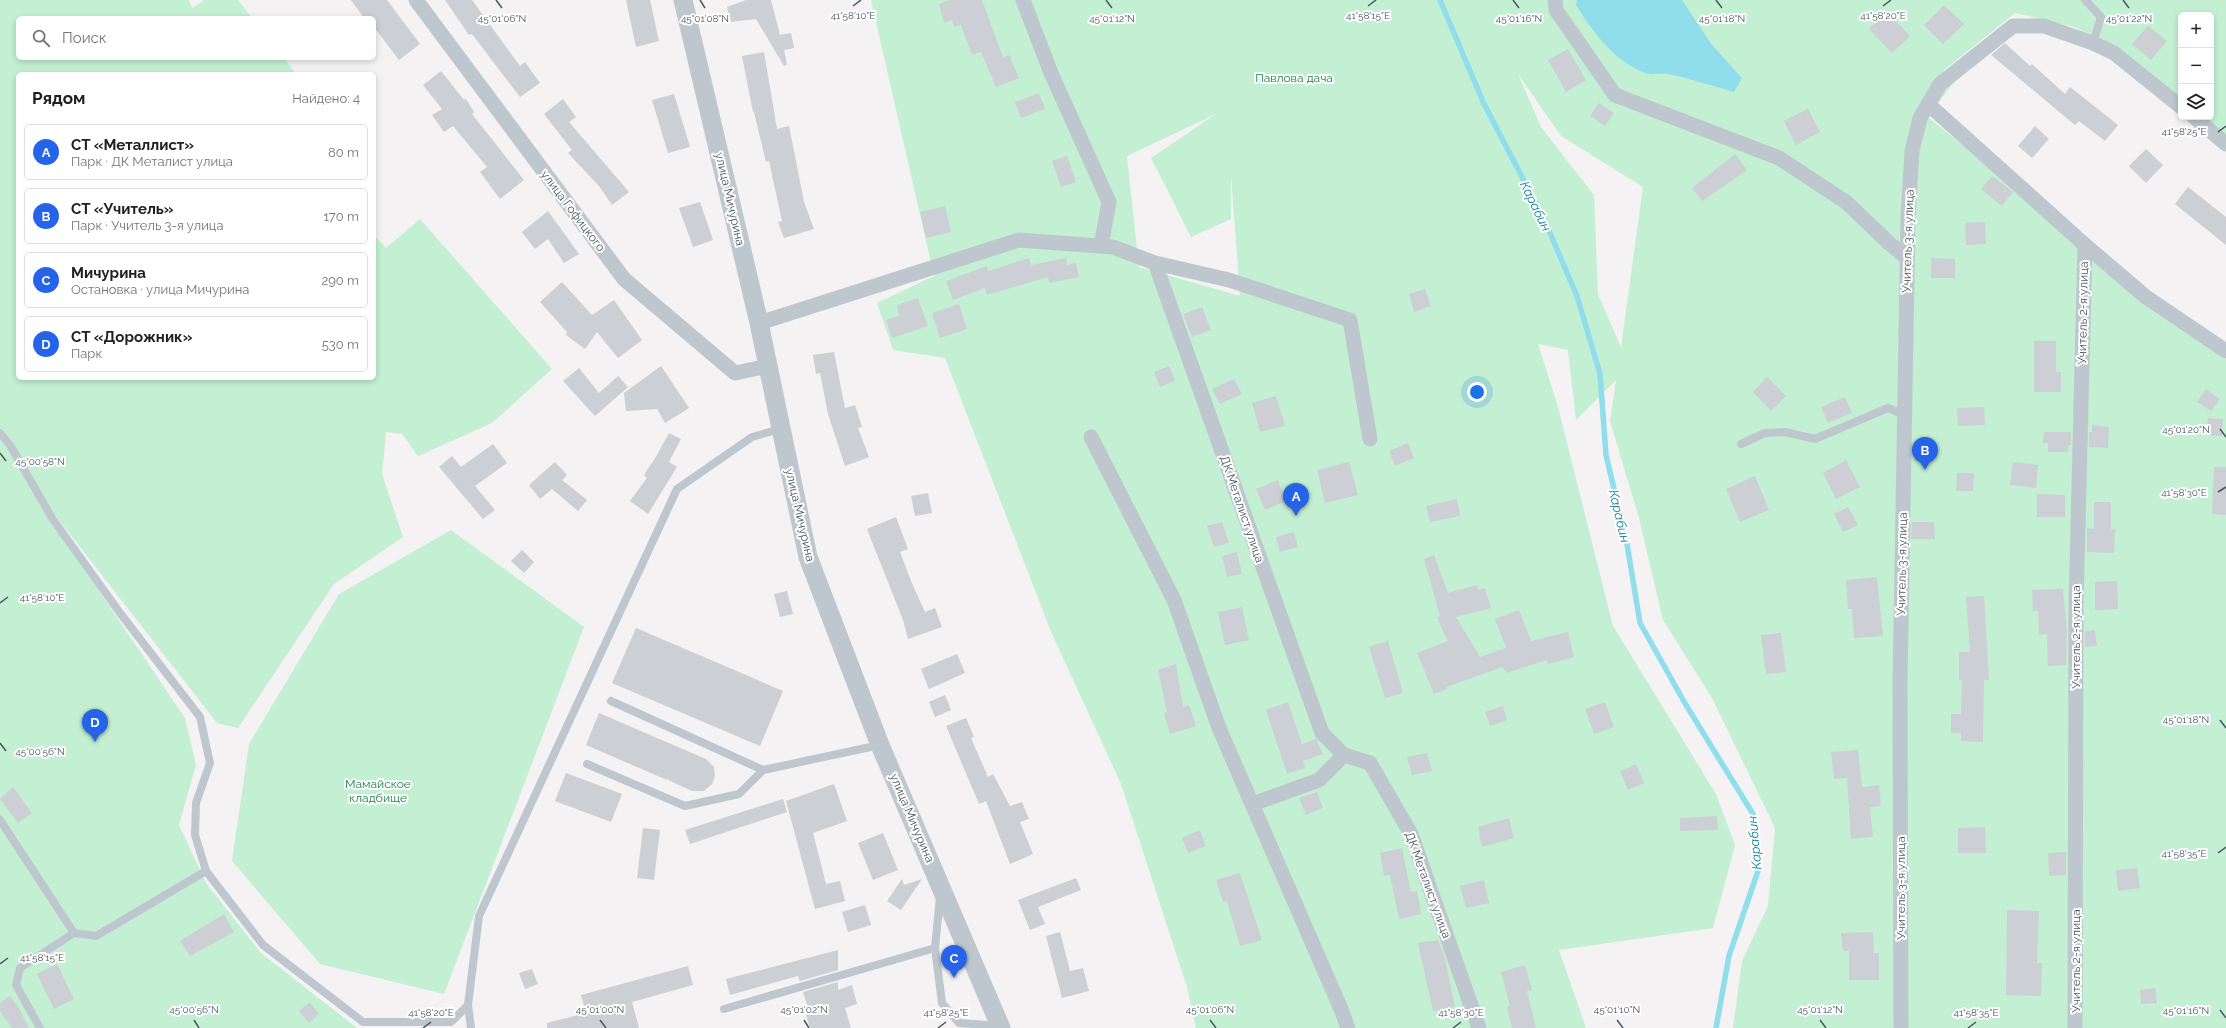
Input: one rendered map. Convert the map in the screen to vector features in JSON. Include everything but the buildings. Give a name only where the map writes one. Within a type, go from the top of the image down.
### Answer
[{"type":"street","name":"улица Гофицкого","points":[[416,0],[624,279],[735,373],[768,366]]},
{"type":"street","name":"улица Мичурина","points":[[683,0],[759,323],[808,557],[880,745],[941,884],[1001,1028]]},
{"type":"street","points":[[1023,0],[1051,73],[1109,202],[1100,246]]},
{"type":"street","points":[[1555,0],[1556,10],[1614,95],[1779,158],[1846,202],[1889,243],[1908,258]]},
{"type":"street","name":"Учитель 3-я улица","points":[[1901,1028],[1900,684],[1908,258],[1912,151],[1920,118],[1940,84],[2013,26],[2044,26],[2093,43],[2114,53],[2178,104]]},
{"type":"street","points":[[1928,104],[2085,245],[2146,297],[2226,351]]},
{"type":"street","points":[[2198,120],[2226,144]]},
{"type":"street","points":[[759,323],[1019,240],[1113,246],[1155,263],[1229,280],[1350,320],[1370,438]]},
{"type":"street","name":"Учитель 2-я улица","points":[[2076,1028],[2076,606],[2085,245]]},
{"type":"street","name":"ДК Металист улица","points":[[1155,263],[1319,726],[1322,733],[1344,755],[1370,763],[1411,834],[1479,1028]]},
{"type":"street","points":[[1091,437],[1174,600],[1219,728],[1253,804],[1348,1028]]},
{"type":"street","points":[[1253,804],[1319,780],[1344,755]]},
{"type":"lane","points":[[2085,0],[2101,17],[2093,43]]},
{"type":"lane","points":[[1741,444],[1765,433],[1785,432],[1815,439],[1888,408],[1905,414]]},
{"type":"lane","points":[[471,1028],[468,1005],[479,916],[677,490],[752,437],[780,429]]},
{"type":"lane","points":[[0,433],[10,444],[52,518],[120,613],[200,717],[210,763],[196,803],[195,834],[206,871],[263,945],[363,1022],[451,1022],[468,1005]]},
{"type":"lane","points":[[611,701],[763,770]]},
{"type":"lane","points":[[587,764],[685,806],[739,794],[763,770],[880,745]]},
{"type":"lane","points":[[0,820],[74,933]]},
{"type":"lane","points":[[40,1028],[16,984],[20,968],[74,933],[96,936],[206,871]]},
{"type":"lane","points":[[941,884],[935,948],[942,1003],[957,1026],[988,1026],[993,1028]]},
{"type":"lane","points":[[724,1009],[935,948]]},
{"type":"green space","points":[[0,0],[188,0],[193,8],[204,0],[238,0],[250,16],[16,16],[16,60],[286,60],[294,72],[16,72],[16,380],[376,380],[376,237],[386,248],[420,219],[552,369],[492,423],[418,456],[402,434],[386,432],[382,474],[403,537],[334,584],[238,728],[217,723],[55,515],[51,520],[185,718],[196,765],[179,825],[206,883],[261,953],[357,1028],[0,1028]]},
{"type":"green space","name":"Павлова дача","points":[[871,0],[2226,0],[2226,138],[2204,120],[2214,120],[2214,12],[2178,12],[2178,100],[2107,42],[2074,27],[2015,13],[1943,71],[1954,82],[1928,117],[2004,178],[2091,260],[2153,311],[2226,359],[2226,1028],[1733,1028],[1742,961],[1768,906],[1775,828],[1712,698],[1663,620],[1639,518],[1610,421],[1616,380],[1576,420],[1568,350],[1538,344],[1558,407],[1613,626],[1716,794],[1735,845],[1713,928],[1559,950],[1586,1028],[1196,1028],[1187,987],[1121,784],[1052,634],[945,358],[893,350],[877,303],[934,276]],"holes":[[[1518,74],[1561,136],[1643,187],[1621,347],[1598,294],[1594,195],[1541,127]],[[1216,114],[1151,158],[1191,237],[1231,219],[1231,175],[1240,296],[1139,267],[1127,156]]]},
{"type":"green space","name":"Мамайское кладбище","points":[[451,530],[584,627],[444,994],[320,964],[232,861],[249,744],[339,594]]},
{"type":"water","points":[[1577,0],[1682,0],[1712,45],[1742,78],[1734,92],[1669,74],[1645,73],[1623,61],[1605,44],[1589,25],[1576,5]]},
{"type":"waterway","name":"Карабин","points":[[1440,0],[1484,104],[1544,219],[1577,296],[1600,374],[1606,455],[1627,544],[1640,623],[1686,705],[1753,814],[1758,871],[1729,956],[1716,1028]]},
{"type":"place","name":"СТ «Учитель»","points":[[1925,470]]},
{"type":"place","name":"СТ «Металлист»","points":[[1296,516]]},
{"type":"place","name":"СТ «Дорожник»","points":[[95,742]]},
{"type":"place","name":"Мичурина","points":[[954,978]]}]
